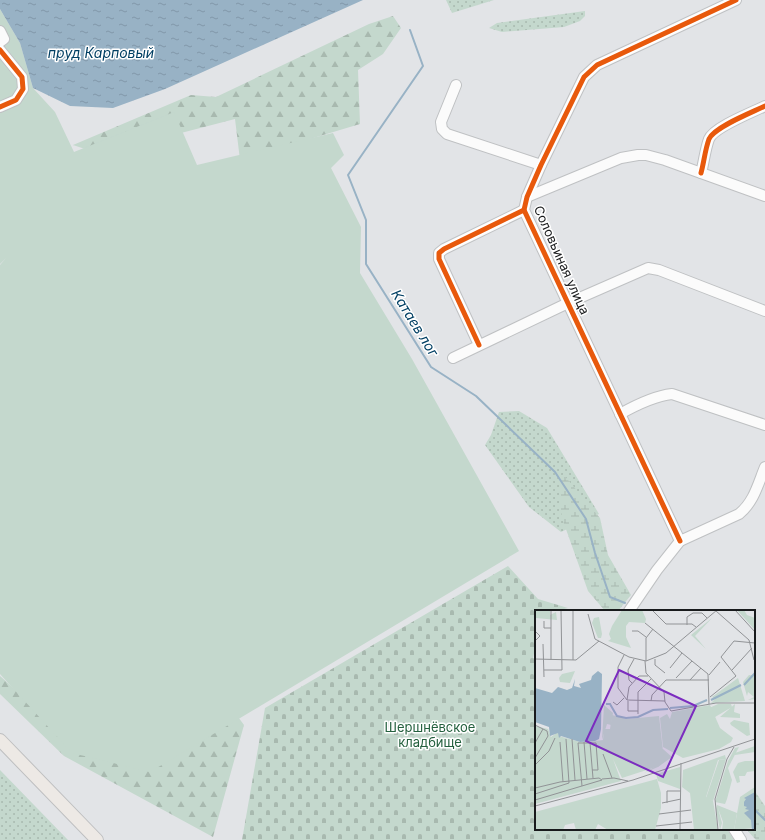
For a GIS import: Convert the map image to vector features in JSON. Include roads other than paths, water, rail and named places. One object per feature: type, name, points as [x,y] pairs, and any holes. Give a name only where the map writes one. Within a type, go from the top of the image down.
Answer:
[{"type":"main road","points":[[0,740],[97,840]]},
{"type":"main road","points":[[0,750],[88,840]]},
{"type":"street","name":"Соловьиная улица","points":[[680,541],[524,210],[527,197],[541,165],[584,77],[590,70],[597,65],[736,0]]},
{"type":"street","points":[[0,31],[4,39],[0,42]]},
{"type":"street","points":[[0,50],[22,77],[23,89],[16,100],[0,107]]},
{"type":"street","points":[[456,85],[441,122],[444,131],[452,137],[541,165]]},
{"type":"street","points":[[701,173],[710,138],[714,133],[765,106]]},
{"type":"street","points":[[527,197],[622,158],[638,155],[655,157],[765,196]]},
{"type":"street","points":[[479,345],[439,259],[438,253],[524,210]]},
{"type":"street","points":[[452,358],[568,303],[648,268],[659,270],[765,311]]},
{"type":"street","points":[[620,414],[641,403],[672,394],[765,425]]},
{"type":"street","points":[[630,610],[656,570],[680,541],[739,514],[746,507],[752,499],[765,467]]},
{"type":"street","points":[[735,830],[742,840]]},
{"type":"water","name":"пруд Карповый","points":[[0,0],[363,0],[165,89],[113,108],[70,106],[33,88],[20,43],[0,9]]},
{"type":"waterway","name":"Катаев лог","points":[[410,30],[423,66],[348,175],[366,220],[366,264],[431,367],[476,396],[555,472],[586,519],[595,553],[610,597],[625,603]]},
{"type":"waterway","name":"Катаев лог","points":[[755,810],[765,820]]},
{"type":"park label","name":"Шершнёвское кладбище","points":[[430,734]]}]
